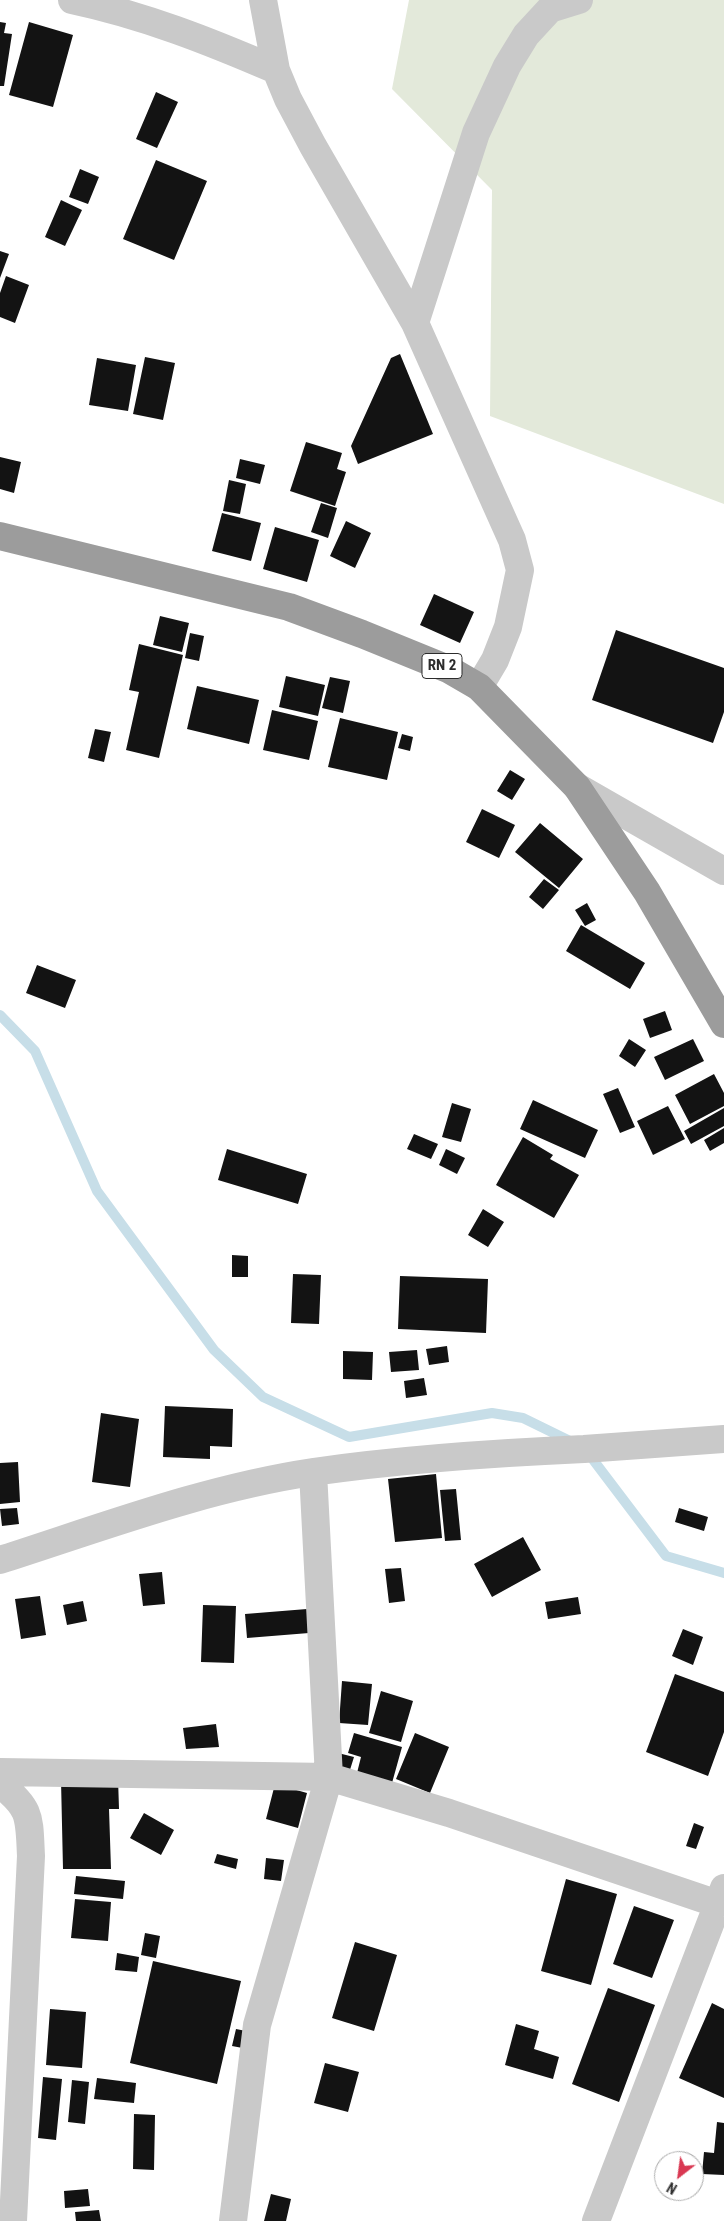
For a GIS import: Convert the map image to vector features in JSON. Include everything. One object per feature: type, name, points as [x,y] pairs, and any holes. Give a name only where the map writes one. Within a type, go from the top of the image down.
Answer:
[{"type":"highway","name":"RN 2","points":[[0,536],[289,607],[448,669],[479,687],[578,787],[647,892],[724,1024]]},
{"type":"street","points":[[72,0],[118,10],[218,45],[276,70]]},
{"type":"street","points":[[263,0],[276,70],[313,146],[415,324],[512,540],[520,570],[508,627],[495,660],[479,687]]},
{"type":"street","points":[[415,324],[476,133],[507,66],[526,35],[550,9],[579,0]]},
{"type":"street","points":[[578,787],[724,871]]},
{"type":"street","points":[[0,1560],[143,1514],[224,1491],[313,1472],[502,1452],[585,1449],[724,1439]]},
{"type":"street","points":[[233,2221],[257,2025],[329,1777],[313,1472]]},
{"type":"street","points":[[0,1772],[329,1777],[721,1896],[596,2221]]},
{"type":"street","points":[[0,1784],[24,1807],[29,1819],[31,1856],[13,2221]]},
{"type":"green space","points":[[409,0],[724,0],[724,504],[490,416],[492,190],[392,89]]},
{"type":"building","points":[[0,22],[6,23],[4,33],[12,34],[4,86],[0,86]]},
{"type":"building","points":[[29,22],[73,35],[53,107],[9,95]]},
{"type":"building","points":[[156,92],[178,102],[157,148],[136,139]]},
{"type":"building","points":[[156,160],[207,181],[174,260],[123,239]]},
{"type":"building","points":[[80,169],[99,177],[88,204],[69,197]]},
{"type":"building","points":[[61,200],[82,210],[65,246],[45,237]]},
{"type":"building","points":[[0,251],[9,254],[0,278]]},
{"type":"building","points":[[6,276],[29,285],[15,323],[0,317],[0,293]]},
{"type":"building","points":[[400,354],[433,434],[358,464],[351,446],[391,358]]},
{"type":"building","points":[[145,357],[175,363],[163,420],[133,414]]},
{"type":"building","points":[[97,358],[136,365],[128,411],[89,405]]},
{"type":"building","points":[[306,442],[342,453],[337,469],[346,472],[335,506],[290,491]]},
{"type":"building","points":[[0,457],[21,462],[14,493],[0,489]]},
{"type":"building","points":[[240,459],[265,465],[260,484],[236,478]]},
{"type":"building","points":[[229,480],[246,484],[240,514],[223,511]]},
{"type":"building","points":[[321,503],[337,508],[328,538],[311,532]]},
{"type":"building","points":[[222,513],[261,523],[251,561],[212,551]]},
{"type":"building","points":[[346,521],[371,533],[355,568],[330,556]]},
{"type":"building","points":[[275,527],[319,540],[307,582],[263,569]]},
{"type":"building","points":[[434,594],[474,612],[460,643],[420,625]]},
{"type":"building","points":[[160,616],[189,623],[182,652],[153,645]]},
{"type":"building","points":[[616,630],[724,668],[724,712],[713,743],[592,700]]},
{"type":"building","points":[[190,633],[204,636],[199,661],[185,658]]},
{"type":"building","points":[[139,644],[183,655],[159,758],[126,750],[139,692],[129,690]]},
{"type":"building","points":[[286,676],[325,685],[318,716],[279,707]]},
{"type":"building","points":[[330,677],[350,681],[343,713],[322,708]]},
{"type":"building","points":[[197,686],[259,700],[249,744],[187,729]]},
{"type":"building","points":[[272,710],[318,721],[309,760],[263,750]]},
{"type":"building","points":[[340,718],[398,732],[387,780],[328,767]]},
{"type":"building","points":[[95,729],[111,732],[104,762],[88,758]]},
{"type":"building","points":[[402,734],[413,737],[410,751],[398,748]]},
{"type":"building","points":[[510,770],[525,779],[512,800],[497,791]]},
{"type":"building","points":[[482,809],[515,825],[499,858],[466,842]]},
{"type":"building","points":[[540,823],[583,859],[559,888],[515,852]]},
{"type":"building","points":[[544,879],[559,890],[543,909],[529,897]]},
{"type":"building","points":[[587,903],[596,920],[585,926],[575,910]]},
{"type":"building","points":[[581,925],[645,963],[630,989],[566,951]]},
{"type":"building","points":[[37,965],[76,980],[65,1008],[26,993]]},
{"type":"building","points":[[665,1011],[672,1030],[650,1038],[643,1019]]},
{"type":"building","points":[[629,1039],[646,1050],[635,1067],[619,1056]]},
{"type":"building","points":[[693,1039],[704,1061],[665,1080],[654,1057]]},
{"type":"building","points":[[714,1074],[724,1093],[724,1106],[690,1124],[675,1095]]},
{"type":"building","points":[[618,1088],[635,1127],[620,1133],[603,1094]]},
{"type":"building","points":[[533,1100],[598,1130],[585,1158],[520,1129]]},
{"type":"building","points":[[452,1103],[471,1109],[461,1142],[442,1137]]},
{"type":"building","points":[[668,1106],[685,1139],[653,1155],[637,1121]]},
{"type":"building","points":[[724,1108],[724,1126],[691,1144],[684,1131]]},
{"type":"building","points":[[724,1128],[724,1143],[710,1151],[704,1140]]},
{"type":"building","points":[[414,1134],[438,1144],[431,1159],[407,1149]]},
{"type":"building","points":[[523,1137],[553,1155],[550,1159],[579,1175],[554,1218],[496,1185]]},
{"type":"building","points":[[227,1149],[307,1174],[298,1204],[218,1180]]},
{"type":"building","points":[[446,1149],[465,1158],[457,1174],[439,1165]]},
{"type":"building","points":[[483,1209],[504,1222],[488,1247],[468,1235]]},
{"type":"building","points":[[232,1255],[248,1256],[248,1277],[232,1277]]},
{"type":"building","points":[[293,1274],[321,1275],[319,1324],[291,1323]]},
{"type":"building","points":[[400,1276],[488,1279],[486,1333],[398,1329]]},
{"type":"building","points":[[447,1346],[449,1362],[429,1365],[426,1349]]},
{"type":"building","points":[[417,1350],[419,1370],[391,1372],[389,1352]]},
{"type":"building","points":[[343,1351],[373,1352],[372,1380],[343,1379]]},
{"type":"building","points":[[424,1378],[427,1395],[406,1398],[404,1381]]},
{"type":"building","points":[[165,1406],[233,1409],[232,1447],[210,1446],[210,1459],[163,1457]]},
{"type":"building","points":[[101,1413],[139,1419],[130,1487],[92,1482]]},
{"type":"building","points":[[18,1462],[20,1502],[0,1504],[0,1463]]},
{"type":"building","points":[[436,1474],[442,1538],[395,1542],[388,1479]]},
{"type":"building","points":[[456,1489],[461,1540],[445,1541],[440,1490]]},
{"type":"building","points":[[17,1508],[19,1524],[2,1526],[0,1509]]},
{"type":"building","points":[[679,1508],[708,1517],[704,1531],[675,1522]]},
{"type":"building","points":[[523,1537],[541,1570],[492,1597],[474,1564]]},
{"type":"building","points":[[401,1568],[405,1601],[389,1603],[385,1569]]},
{"type":"building","points":[[162,1572],[165,1604],[143,1606],[139,1574]]},
{"type":"building","points":[[40,1596],[46,1635],[21,1639],[15,1599]]},
{"type":"building","points":[[578,1597],[581,1614],[548,1619],[545,1602]]},
{"type":"building","points":[[83,1601],[87,1621],[67,1625],[63,1605]]},
{"type":"building","points":[[203,1605],[236,1606],[234,1663],[201,1662]]},
{"type":"building","points":[[307,1609],[309,1633],[247,1638],[245,1614]]},
{"type":"building","points":[[683,1629],[703,1637],[693,1665],[672,1656]]},
{"type":"building","points":[[675,1674],[724,1692],[724,1732],[708,1776],[646,1752]]},
{"type":"building","points":[[342,1681],[372,1684],[368,1725],[339,1723]]},
{"type":"building","points":[[381,1691],[413,1701],[401,1742],[369,1733]]},
{"type":"building","points":[[216,1724],[219,1747],[186,1749],[183,1728]]},
{"type":"building","points":[[354,1733],[402,1747],[392,1783],[357,1773],[361,1757],[348,1753]]},
{"type":"building","points":[[415,1733],[449,1747],[430,1793],[396,1779]]},
{"type":"building","points":[[338,1753],[354,1757],[349,1773],[333,1769]]},
{"type":"building","points":[[118,1778],[119,1809],[109,1809],[111,1869],[63,1869],[61,1780]]},
{"type":"building","points":[[275,1784],[307,1793],[298,1828],[266,1819]]},
{"type":"building","points":[[144,1813],[174,1830],[161,1855],[130,1838]]},
{"type":"building","points":[[694,1823],[704,1827],[696,1849],[686,1846]]},
{"type":"building","points":[[217,1854],[238,1859],[236,1869],[214,1863]]},
{"type":"building","points":[[266,1858],[284,1860],[281,1881],[264,1879]]},
{"type":"building","points":[[76,1876],[125,1881],[123,1899],[74,1894]]},
{"type":"building","points":[[566,1879],[617,1894],[591,1985],[541,1971]]},
{"type":"building","points":[[75,1899],[111,1902],[108,1941],[71,1938]]},
{"type":"building","points":[[634,1906],[674,1920],[652,1978],[613,1964]]},
{"type":"building","points":[[145,1933],[160,1936],[156,1958],[141,1955]]},
{"type":"building","points":[[355,1942],[397,1955],[374,2031],[332,2018]]},
{"type":"building","points":[[117,1953],[139,1957],[137,1972],[115,1970]]},
{"type":"building","points":[[153,1961],[241,1981],[217,2084],[130,2063]]},
{"type":"building","points":[[608,1988],[655,2005],[619,2102],[572,2084]]},
{"type":"building","points":[[712,2003],[724,2009],[724,2098],[679,2078]]},
{"type":"building","points":[[50,2009],[86,2012],[82,2068],[46,2065]]},
{"type":"building","points":[[516,2024],[539,2031],[534,2049],[559,2057],[553,2079],[505,2065]]},
{"type":"building","points":[[236,2029],[251,2032],[248,2049],[232,2046]]},
{"type":"building","points":[[325,2063],[359,2072],[348,2112],[314,2103]]},
{"type":"building","points":[[43,2077],[62,2079],[56,2140],[38,2138]]},
{"type":"building","points":[[97,2078],[136,2083],[134,2103],[94,2099]]},
{"type":"building","points":[[72,2080],[89,2082],[85,2124],[68,2122]]},
{"type":"building","points":[[134,2114],[155,2115],[154,2170],[133,2169]]},
{"type":"building","points":[[717,2122],[724,2123],[724,2175],[704,2174],[704,2152],[714,2153]]},
{"type":"building","points":[[88,2189],[90,2206],[65,2208],[64,2191]]},
{"type":"building","points":[[271,2194],[291,2199],[286,2221],[264,2221]]},
{"type":"building","points":[[99,2210],[101,2221],[76,2221],[75,2212]]},
{"type":"waterway","points":[[0,1015],[35,1051],[97,1191],[214,1350],[263,1397],[349,1437],[492,1413],[523,1418],[572,1442]]},
{"type":"waterway","points":[[588,1453],[666,1556],[724,1573]]}]
